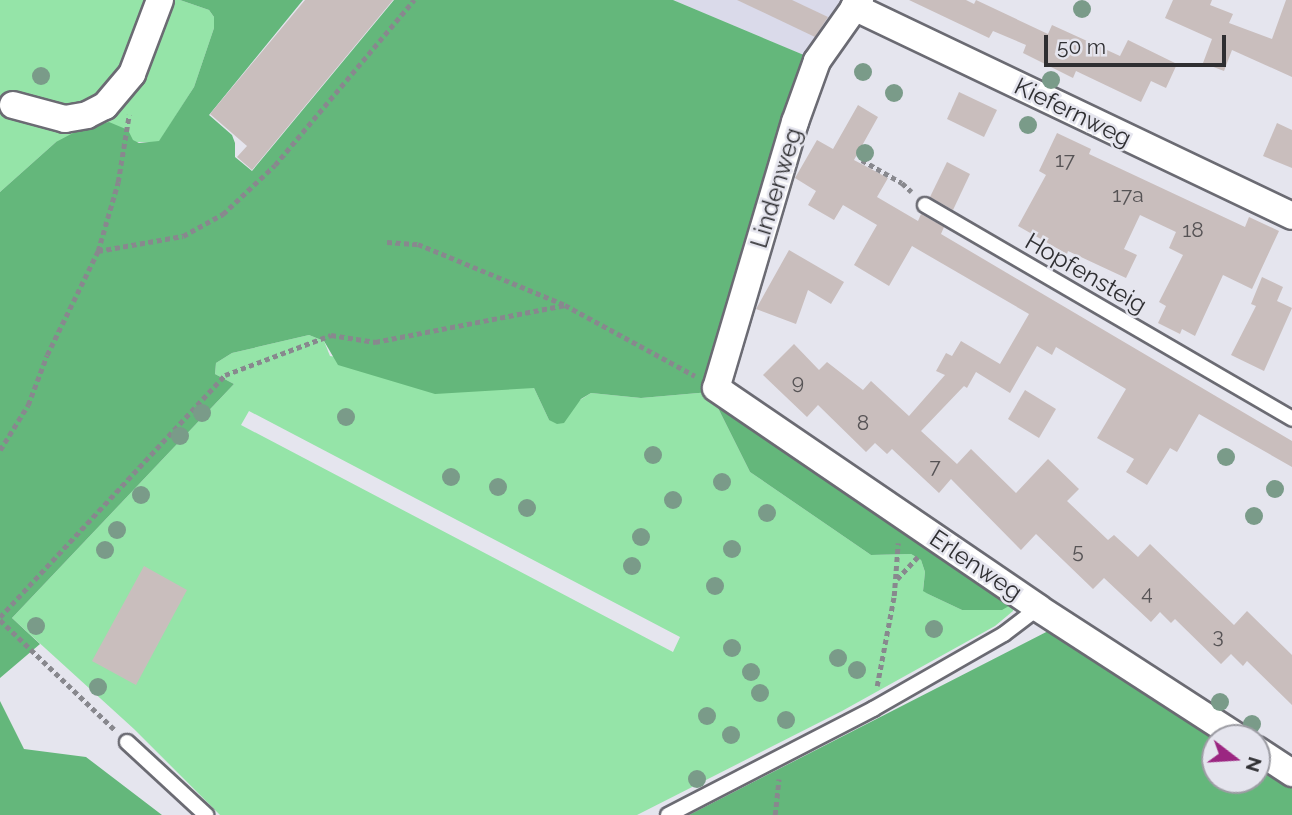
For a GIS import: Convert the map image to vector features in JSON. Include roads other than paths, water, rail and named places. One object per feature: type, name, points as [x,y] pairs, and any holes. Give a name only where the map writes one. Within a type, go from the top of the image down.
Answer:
[{"type":"street","points":[[13,105],[65,119],[96,111],[121,91],[142,52],[160,0]]},
{"type":"street","name":"Kiefernweg","points":[[857,4],[1292,216]]},
{"type":"street","name":"Lindenweg","points":[[716,388],[812,73],[838,26],[857,4]]},
{"type":"street","name":"Erlenweg","points":[[716,388],[1038,608],[1217,724]]},
{"type":"street","points":[[1271,759],[1292,773]]},
{"type":"lane","name":"Hopfensteig","points":[[925,205],[1292,419]]},
{"type":"lane","points":[[668,815],[873,709],[1004,634],[1038,608]]},
{"type":"lane","points":[[127,742],[206,815]]}]
